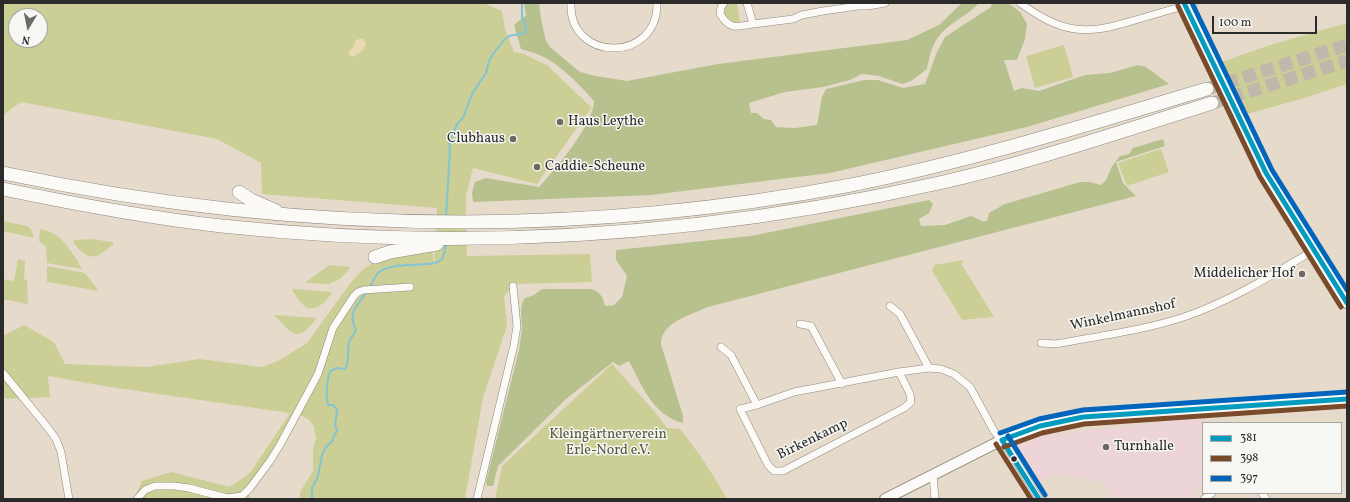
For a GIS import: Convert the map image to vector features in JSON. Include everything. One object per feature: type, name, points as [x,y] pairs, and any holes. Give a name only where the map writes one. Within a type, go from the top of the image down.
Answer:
[{"type":"highway","points":[[3,173],[54,184],[137,198],[285,215],[356,220],[436,222],[556,220],[656,213],[730,205],[853,184],[1003,150],[1207,89]]},
{"type":"highway","points":[[3,189],[134,214],[220,226],[284,232],[436,241],[474,238],[557,236],[657,229],[732,221],[855,200],[941,182],[1023,161],[1212,103]]},
{"type":"highway","points":[[239,192],[251,200],[285,215]]},
{"type":"highway","points":[[375,258],[390,252],[436,241]]},
{"type":"street","points":[[571,3],[573,21],[584,37],[592,43],[618,49],[628,47],[636,43],[645,35],[652,26],[657,12],[657,3]]},
{"type":"street","points":[[724,3],[721,7],[720,14],[727,24],[736,27],[793,19],[802,15],[823,11],[885,3]]},
{"type":"street","points":[[747,3],[753,24]]},
{"type":"street","points":[[1020,3],[1043,18],[1075,29],[1108,27],[1188,4],[1263,169],[1347,303]]},
{"type":"street","name":"Winkelmannshof","points":[[1042,343],[1056,344],[1155,325],[1184,317],[1214,306],[1239,294],[1314,250]]},
{"type":"street","points":[[477,499],[514,345],[517,326],[513,286]]},
{"type":"street","points":[[137,499],[145,490],[155,486],[189,488],[227,498],[242,496],[250,488],[270,461],[283,439],[318,374],[333,328],[354,296],[358,292],[364,290],[410,287]]},
{"type":"street","points":[[890,306],[900,314],[929,368]]},
{"type":"street","points":[[800,324],[811,326],[842,384]]},
{"type":"street","points":[[722,348],[731,355],[757,405]]},
{"type":"street","name":"Birkenkamp","points":[[899,372],[910,394],[910,402],[904,408],[782,471],[774,471],[768,465],[740,409],[757,405],[794,392],[899,372],[929,368],[942,369],[954,374],[970,386],[994,431],[1002,440],[1039,499]]},
{"type":"street","points":[[3,373],[56,439],[61,452],[69,499]]},
{"type":"street","points":[[885,499],[1002,440],[1040,426],[1082,417],[1347,399]]},
{"type":"street","points":[[933,474],[935,499]]},
{"type":"shaded area","points":[[1205,417],[1206,422],[1202,422],[1202,489],[1194,489],[1194,499],[1115,499],[1102,482],[1054,474],[1036,485],[1013,443],[1042,436]]},
{"type":"green space","points":[[3,3],[483,3],[502,11],[505,29],[514,52],[524,54],[547,65],[592,108],[537,184],[473,168],[466,196],[467,256],[590,254],[592,282],[515,284],[504,296],[507,326],[483,398],[465,499],[300,499],[300,492],[313,471],[313,448],[316,439],[314,427],[309,420],[301,415],[283,448],[250,493],[249,499],[134,499],[142,481],[171,472],[230,487],[250,473],[290,413],[110,387],[48,376],[50,397],[6,399],[3,395],[3,336],[24,325],[54,342],[65,364],[147,367],[199,359],[262,367],[278,361],[307,343],[352,281],[362,270],[376,261],[415,251],[433,252],[434,268],[437,208],[262,194],[261,163],[217,139],[21,102],[3,115]]},
{"type":"green space","points":[[524,3],[539,3],[546,41],[551,48],[580,72],[627,81],[718,64],[907,40],[939,25],[962,3],[979,3],[972,10],[945,29],[934,45],[927,69],[911,81],[902,84],[879,76],[862,74],[850,80],[823,87],[785,92],[749,103],[751,113],[757,113],[764,119],[771,120],[776,127],[795,128],[817,125],[822,97],[826,89],[864,80],[878,80],[903,88],[925,84],[937,52],[945,37],[991,7],[992,3],[1008,3],[1020,12],[1027,24],[1025,39],[1017,60],[1004,60],[1014,91],[1022,88],[1039,91],[1085,75],[1110,73],[1138,65],[1146,67],[1169,84],[1027,127],[830,173],[651,195],[473,202],[472,193],[475,182],[486,178],[539,187],[581,134],[592,111],[594,101],[569,75],[546,58],[521,49],[514,25],[526,15]]},
{"type":"green space","points":[[727,3],[737,3],[740,23],[730,23],[725,13]]},
{"type":"green space","points":[[1347,23],[1347,84],[1305,98],[1247,114],[1222,62],[1270,45]]},
{"type":"green space","points":[[1064,45],[1073,77],[1035,88],[1026,56]]},
{"type":"green space","points":[[1163,139],[1165,146],[1116,162],[1123,183],[1136,196],[708,307],[678,320],[666,330],[662,336],[661,344],[683,416],[683,423],[664,414],[656,407],[638,380],[629,361],[619,366],[613,362],[566,399],[498,466],[493,486],[487,486],[486,482],[519,350],[522,329],[522,303],[525,298],[534,295],[542,289],[592,289],[598,292],[605,306],[614,305],[622,297],[627,276],[616,260],[616,250],[751,236],[929,200],[933,204],[929,213],[919,219],[921,226],[945,225],[971,216],[982,221],[987,221],[989,213],[1005,204],[1080,182],[1090,182],[1101,185],[1106,180],[1112,166],[1120,156],[1129,154],[1133,148]]},
{"type":"green space","points":[[1161,149],[1169,172],[1127,186],[1118,163]]},
{"type":"green space","points":[[3,221],[27,226],[31,229],[34,238],[3,231]]},
{"type":"green space","points":[[40,229],[58,236],[78,261],[82,269],[47,263],[46,247],[39,241]]},
{"type":"green space","points":[[91,239],[113,242],[114,244],[102,253],[88,256],[73,242],[74,240]]},
{"type":"green space","points":[[18,259],[25,261],[24,280],[27,280],[28,304],[3,299],[3,279],[14,281]]},
{"type":"green space","points":[[963,260],[962,265],[994,317],[962,320],[932,271],[934,265]]},
{"type":"green space","points":[[333,265],[351,267],[341,278],[329,284],[307,283],[307,281],[328,266]]},
{"type":"green space","points":[[47,266],[85,273],[99,291],[47,282]]},
{"type":"green space","points":[[292,290],[332,293],[321,305],[310,308],[306,307],[300,302]]},
{"type":"green space","points":[[274,315],[317,318],[305,331],[300,334],[295,334],[286,328]]},
{"type":"green space","name":"Kleingärtnerverein Erle-Nord e.V.","points":[[612,364],[655,412],[667,428],[680,429],[705,463],[727,499],[495,499],[502,466]]},
{"type":"sand","points":[[363,39],[366,43],[365,46],[361,52],[353,57],[348,53],[354,46],[355,41]]},
{"type":"waterway","points":[[446,216],[450,149],[449,142],[457,124],[463,118],[472,94],[486,73],[489,61],[493,54],[509,36],[525,33],[526,26],[522,17],[522,3]]},
{"type":"waterway","points":[[370,287],[378,273],[384,269],[436,263],[441,260],[444,254],[446,242]]},
{"type":"waterway","points":[[312,499],[312,487],[318,476],[322,455],[326,447],[332,441],[337,430],[335,425],[337,409],[333,405],[328,405],[327,401],[327,388],[330,371],[337,368],[345,369],[347,366],[349,342],[356,330],[353,324],[354,310],[367,292]]},
{"type":"tunnel","points":[[1207,89],[1347,45]]},
{"type":"tunnel","points":[[1212,103],[1347,61]]},
{"type":"transit line","name":"381","points":[[1184,3],[1266,173],[1347,303]]},
{"type":"transit line","name":"397","points":[[1192,3],[1272,170],[1347,290]]},
{"type":"transit line","name":"398","points":[[1178,6],[1260,177],[1341,307]]},
{"type":"transit line","name":"397","points":[[1000,433],[1039,419],[1083,410],[1347,392]]},
{"type":"transit line","name":"381","points":[[1002,440],[1040,426],[1083,417],[1347,399]]},
{"type":"transit line","name":"398","points":[[1004,447],[1042,433],[1084,424],[1347,406]]},
{"type":"transit line","name":"397","points":[[1008,436],[1045,495]]},
{"type":"transit line","name":"381","points":[[1002,440],[1039,499]]},
{"type":"transit line","name":"398","points":[[996,444],[1031,499]]},
{"type":"place","name":"Haus Leythe","points":[[560,122]]},
{"type":"place","name":"Clubhaus","points":[[513,139]]},
{"type":"place","name":"Caddie-Scheune","points":[[537,167]]},
{"type":"place","name":"Middelicher Hof","points":[[1302,274]]},
{"type":"place","name":"Turnhalle","points":[[1106,447]]}]
